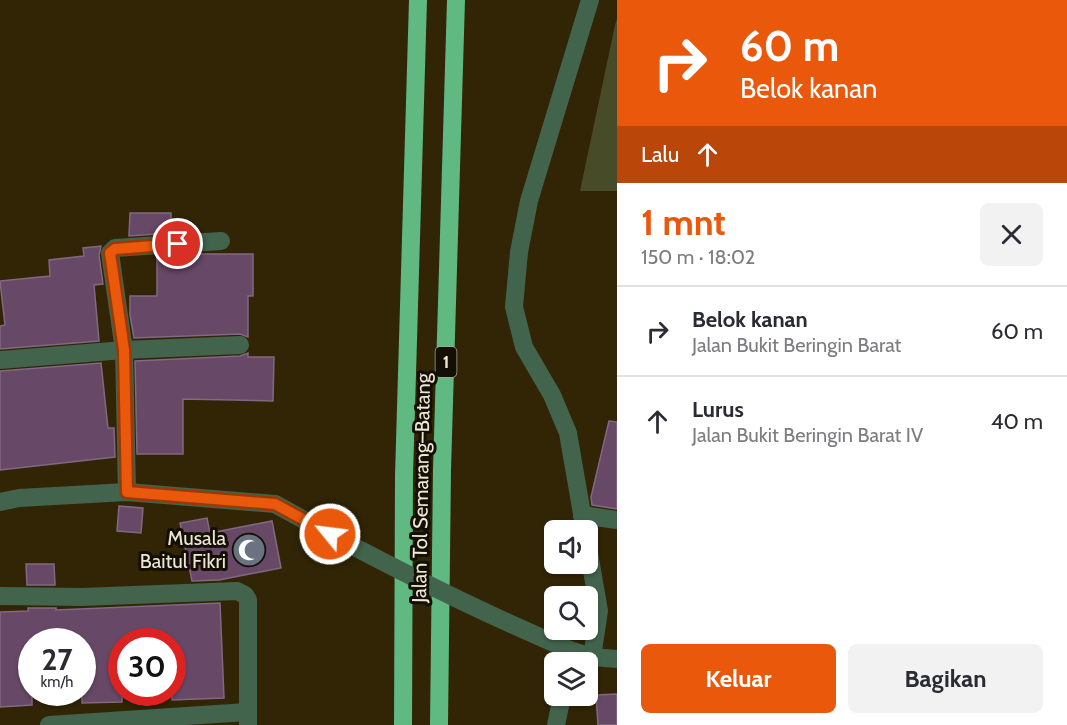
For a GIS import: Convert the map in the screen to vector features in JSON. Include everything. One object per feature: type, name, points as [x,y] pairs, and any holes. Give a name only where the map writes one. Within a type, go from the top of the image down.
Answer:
[{"type":"highway","name":"Jalan Tol Semarang–Batang","points":[[404,725],[404,476],[418,0]]},
{"type":"highway","name":"Jalan Tol Semarang–Batang","points":[[440,725],[442,470],[456,0]]},
{"type":"street","points":[[582,520],[568,433],[552,395],[524,347],[514,307],[519,252],[530,201],[590,0]]},
{"type":"street","points":[[127,492],[124,350],[110,253],[112,250],[221,241]]},
{"type":"street","points":[[0,360],[124,350],[240,345]]},
{"type":"street","points":[[0,502],[19,498],[127,492],[275,504],[363,552],[504,622],[574,652]]},
{"type":"street","points":[[598,522],[617,520]]},
{"type":"street","points":[[591,652],[599,611],[593,574]]},
{"type":"street","points":[[0,596],[82,597],[237,591],[245,595],[248,600],[248,719],[49,725]]},
{"type":"street","points":[[598,660],[617,659]]},
{"type":"street","points":[[556,725],[560,706]]},
{"type":"green space","points":[[617,19],[617,191],[580,191],[615,25]]},
{"type":"building","points":[[130,213],[171,213],[171,233],[129,236]]},
{"type":"building","points":[[101,246],[99,255],[103,284],[94,285],[99,341],[0,349],[0,326],[5,325],[0,281],[50,276],[49,260],[84,256],[83,248]]},
{"type":"building","points":[[253,254],[253,296],[248,296],[248,337],[240,334],[134,338],[130,315],[130,296],[157,296],[157,257]]},
{"type":"building","points":[[248,353],[248,357],[274,357],[273,401],[183,399],[183,454],[137,454],[135,361],[240,356]]},
{"type":"building","points":[[101,363],[108,428],[114,428],[115,457],[0,470],[0,371]]},
{"type":"building","points":[[609,421],[617,422],[617,509],[592,505],[591,497]]},
{"type":"building","points":[[119,506],[143,508],[141,533],[117,531]]},
{"type":"building","points":[[207,518],[210,533],[272,521],[281,568],[219,580],[192,581],[180,523]]},
{"type":"building","points":[[26,564],[54,564],[55,585],[27,585]]},
{"type":"building","points":[[220,603],[224,698],[186,699],[186,628],[108,628],[108,702],[96,703],[96,628],[18,628],[18,706],[0,707],[0,612],[28,611],[28,608],[56,608],[56,610]]},
{"type":"building","points":[[617,694],[617,725],[598,725],[598,695]]},
{"type":"place","name":"Musala Baitul Fikri","points":[[249,550]]},
{"type":"route","points":[[178,244],[115,249],[110,253],[124,350],[127,492],[275,504],[330,534]]}]
